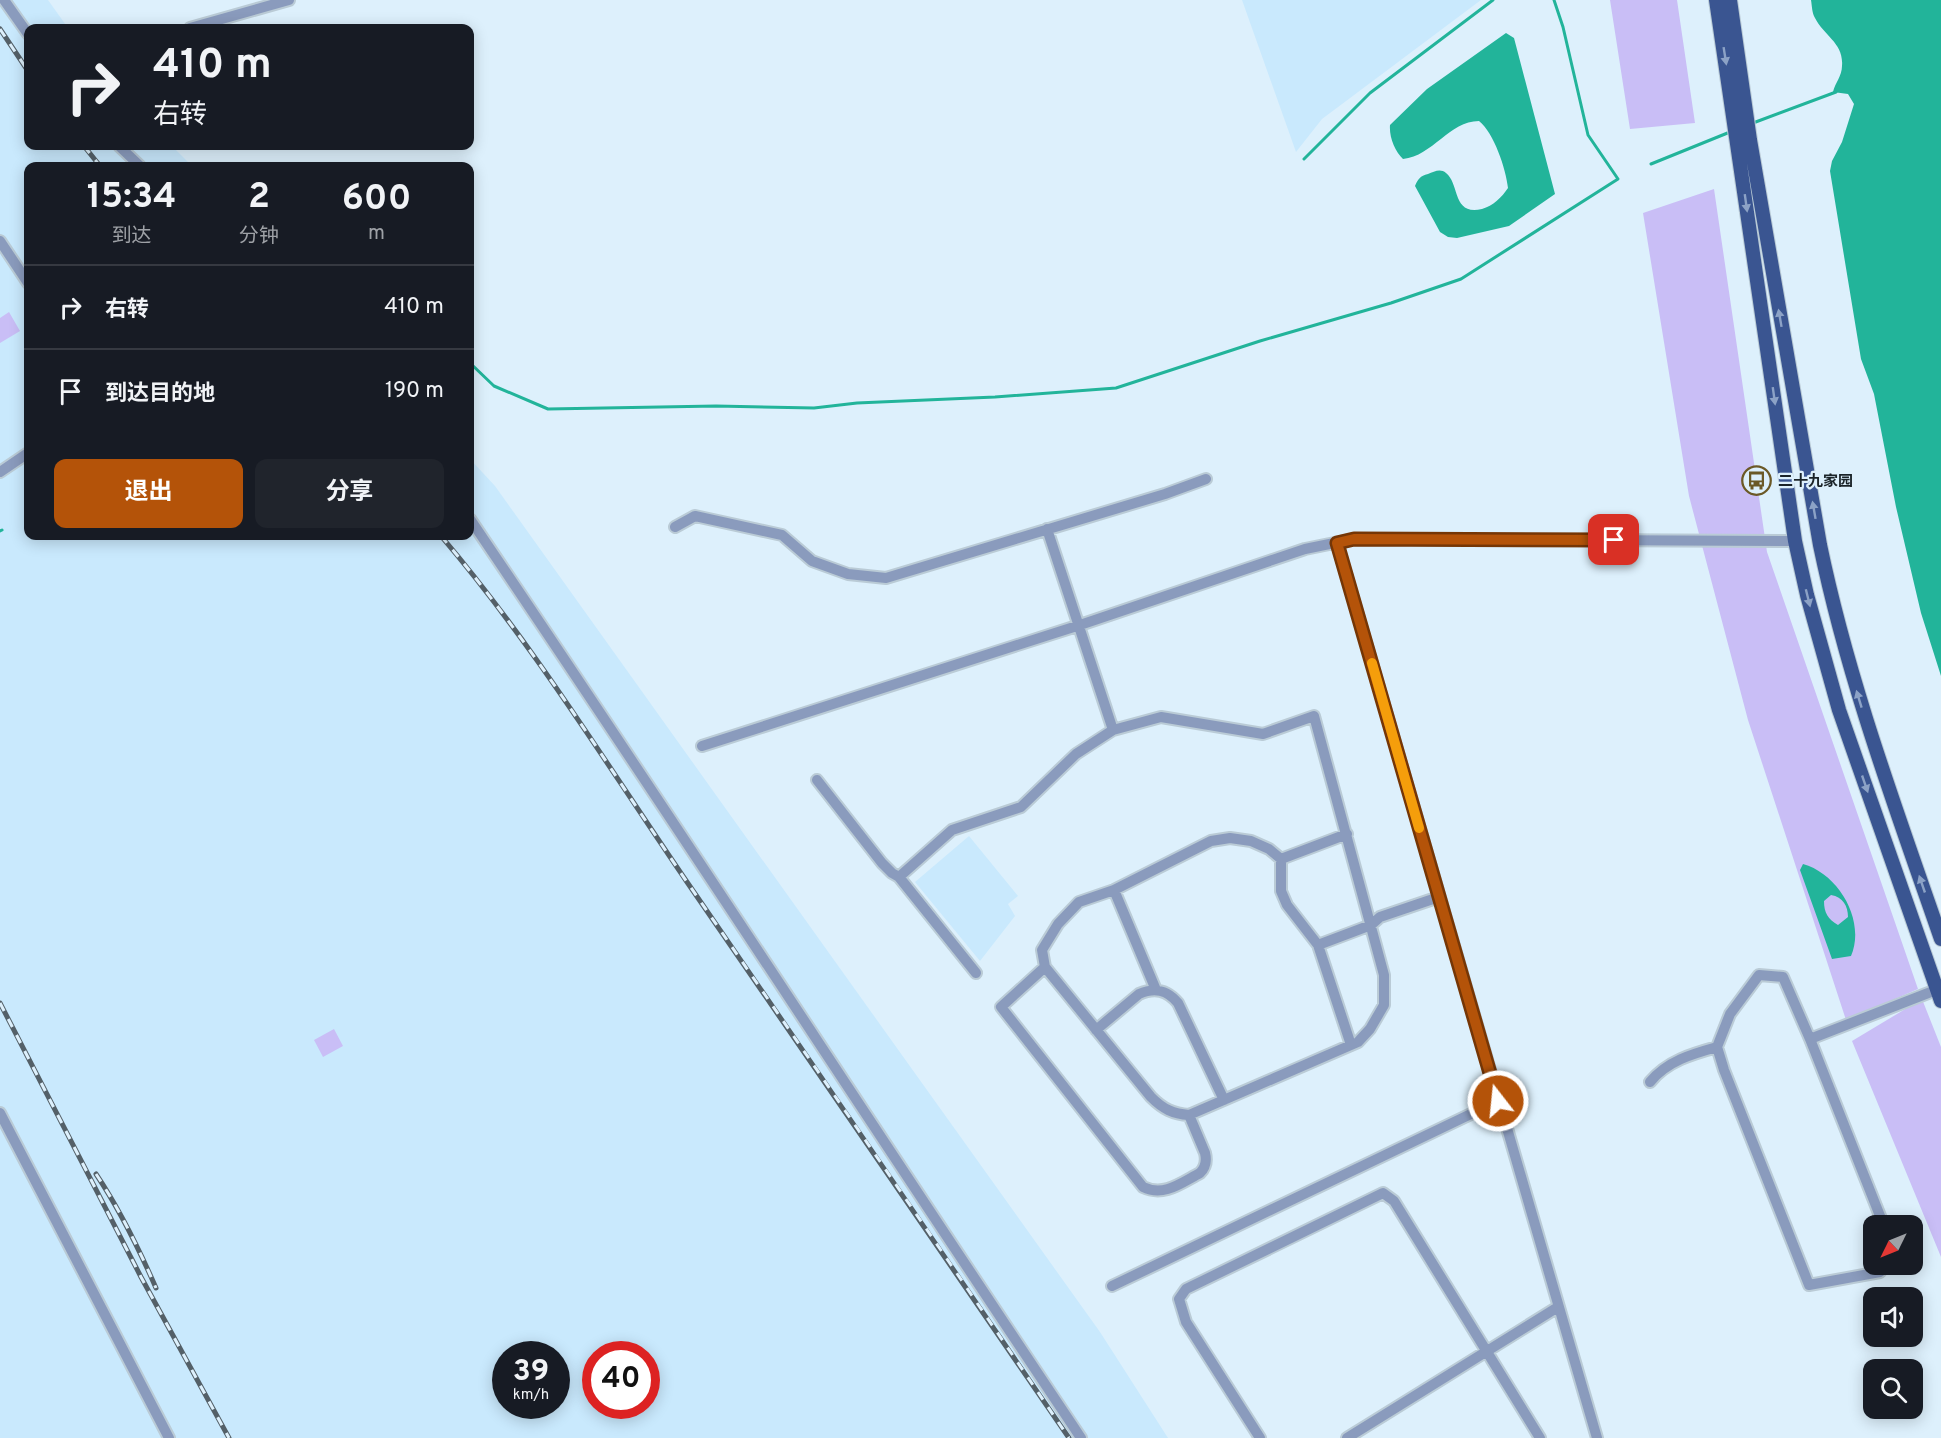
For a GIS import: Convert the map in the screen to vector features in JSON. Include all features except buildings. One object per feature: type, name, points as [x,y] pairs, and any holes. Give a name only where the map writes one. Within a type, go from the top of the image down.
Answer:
[{"type":"main road","points":[[1716,0],[1739,108],[1749,135],[1832,606],[1858,698],[1941,939]]},
{"type":"main road","points":[[1730,0],[1739,108],[1738,145],[1795,541],[1807,595],[1839,710],[1939,995]]},
{"type":"street","points":[[4,0],[24,28]]},
{"type":"street","points":[[204,24],[289,0]]},
{"type":"street","points":[[19,20],[25,24]]},
{"type":"street","points":[[123,150],[136,162]]},
{"type":"street","points":[[0,241],[24,277]]},
{"type":"street","points":[[0,472],[24,456]]},
{"type":"street","points":[[675,527],[695,516],[782,536],[812,561],[848,574],[886,578],[1165,494],[1206,478]]},
{"type":"street","points":[[474,525],[615,733],[920,1198],[1081,1438]]},
{"type":"street","points":[[1047,529],[1113,730]]},
{"type":"street","points":[[702,746],[1080,625],[1305,549],[1354,539],[1795,541]]},
{"type":"street","points":[[1337,543],[1597,1438]]},
{"type":"street","points":[[899,877],[952,830],[1021,807],[1076,754],[1113,730],[1161,717],[1263,734],[1314,716],[1384,975],[1384,1005],[1370,1029],[1358,1042],[1190,1115],[1175,1114],[1161,1108],[1045,967],[1042,950],[1058,924],[1079,902],[1114,890],[1211,841],[1230,838],[1251,841],[1269,849],[1281,859]]},
{"type":"street","points":[[817,780],[882,863],[899,877],[976,973]]},
{"type":"street","points":[[1281,859],[1347,834]]},
{"type":"street","points":[[1281,859],[1281,891],[1287,905],[1318,945],[1351,1045]]},
{"type":"street","points":[[1114,890],[1156,990]]},
{"type":"street","points":[[1318,945],[1371,925],[1380,917],[1439,897]]},
{"type":"street","points":[[1045,967],[1001,1007],[1143,1187],[1166,1191],[1204,1169],[1205,1153],[1190,1115]]},
{"type":"street","points":[[1864,1275],[1809,1285],[1724,1070],[1717,1047],[1730,1014],[1759,975],[1783,976],[1880,1215]]},
{"type":"street","points":[[1096,1030],[1139,994],[1156,990],[1165,991],[1178,1003],[1224,1100]]},
{"type":"street","points":[[1810,1039],[1939,995]]},
{"type":"street","points":[[1650,1082],[1659,1070],[1690,1055],[1717,1047]]},
{"type":"street","points":[[1112,1286],[1498,1101]]},
{"type":"street","points":[[0,1113],[169,1438]]},
{"type":"street","points":[[1260,1438],[1186,1322],[1179,1299],[1186,1289],[1383,1193],[1394,1201],[1540,1438]]},
{"type":"street","points":[[1347,1438],[1558,1307]]},
{"type":"shaded area","points":[[0,0],[48,0],[65,24],[24,24],[24,150],[176,150],[188,162],[24,162],[24,540],[474,540],[474,463],[495,486],[1100,1332],[1168,1438],[0,1438]]},
{"type":"shaded area","points":[[1242,0],[1481,0],[1322,119],[1296,152]]},
{"type":"shaded area","points":[[1610,0],[1677,0],[1695,123],[1630,129]]},
{"type":"shaded area","points":[[1811,0],[1941,0],[1941,676],[1921,613],[1896,507],[1874,394],[1861,359],[1830,171],[1854,104],[1848,94],[1833,92],[1841,73],[1842,58],[1837,45],[1815,18]]},
{"type":"shaded area","points":[[1506,33],[1514,38],[1555,194],[1509,226],[1457,238],[1448,237],[1440,232],[1415,186],[1423,176],[1442,171],[1450,178],[1461,204],[1466,208],[1472,210],[1490,206],[1508,188],[1502,162],[1490,134],[1479,121],[1468,123],[1450,132],[1414,157],[1403,159],[1393,144],[1390,125],[1427,89]]},
{"type":"shaded area","points":[[1714,189],[1767,552],[1918,989],[1846,1020],[1748,720],[1689,496],[1643,213]]},
{"type":"shaded area","points":[[9,312],[20,331],[0,343],[0,318]]},
{"type":"shaded area","points":[[969,836],[1018,896],[1008,904],[1015,916],[980,961],[915,882]]},
{"type":"shaded area","points":[[1803,864],[1816,869],[1838,888],[1846,901],[1855,928],[1855,942],[1851,956],[1832,959],[1800,870]],"holes":[[[1831,895],[1844,903],[1848,913],[1848,917],[1838,925],[1827,915],[1824,905],[1824,901]]]},
{"type":"shaded area","points":[[1922,999],[1941,1047],[1941,1257],[1852,1041]]},
{"type":"shaded area","points":[[334,1029],[343,1046],[323,1057],[314,1040]]},
{"type":"waterway","points":[[1304,159],[1370,93],[1493,0]]},
{"type":"waterway","points":[[474,367],[494,386],[548,409],[716,406],[814,408],[857,403],[995,397],[1116,388],[1260,341],[1391,303],[1461,279],[1618,179],[1588,135],[1563,27],[1554,0]]},
{"type":"waterway","points":[[1753,123],[1836,92]]},
{"type":"waterway","points":[[1651,164],[1730,132]]},
{"type":"railway","points":[[0,29],[24,65]]},
{"type":"railway","points":[[87,150],[97,162]]},
{"type":"railway","points":[[444,540],[475,577],[538,662],[1069,1438]]},
{"type":"railway","points":[[0,1003],[141,1277],[229,1438]]},
{"type":"railway","points":[[96,1174],[129,1230],[156,1288]]},
{"type":"slow traffic","points":[[1372,663],[1419,828]]},
{"type":"place","name":"二十九家园","points":[[1757,481]]},
{"type":"route","points":[[1498,1101],[1337,543],[1354,539],[1614,540]]}]
